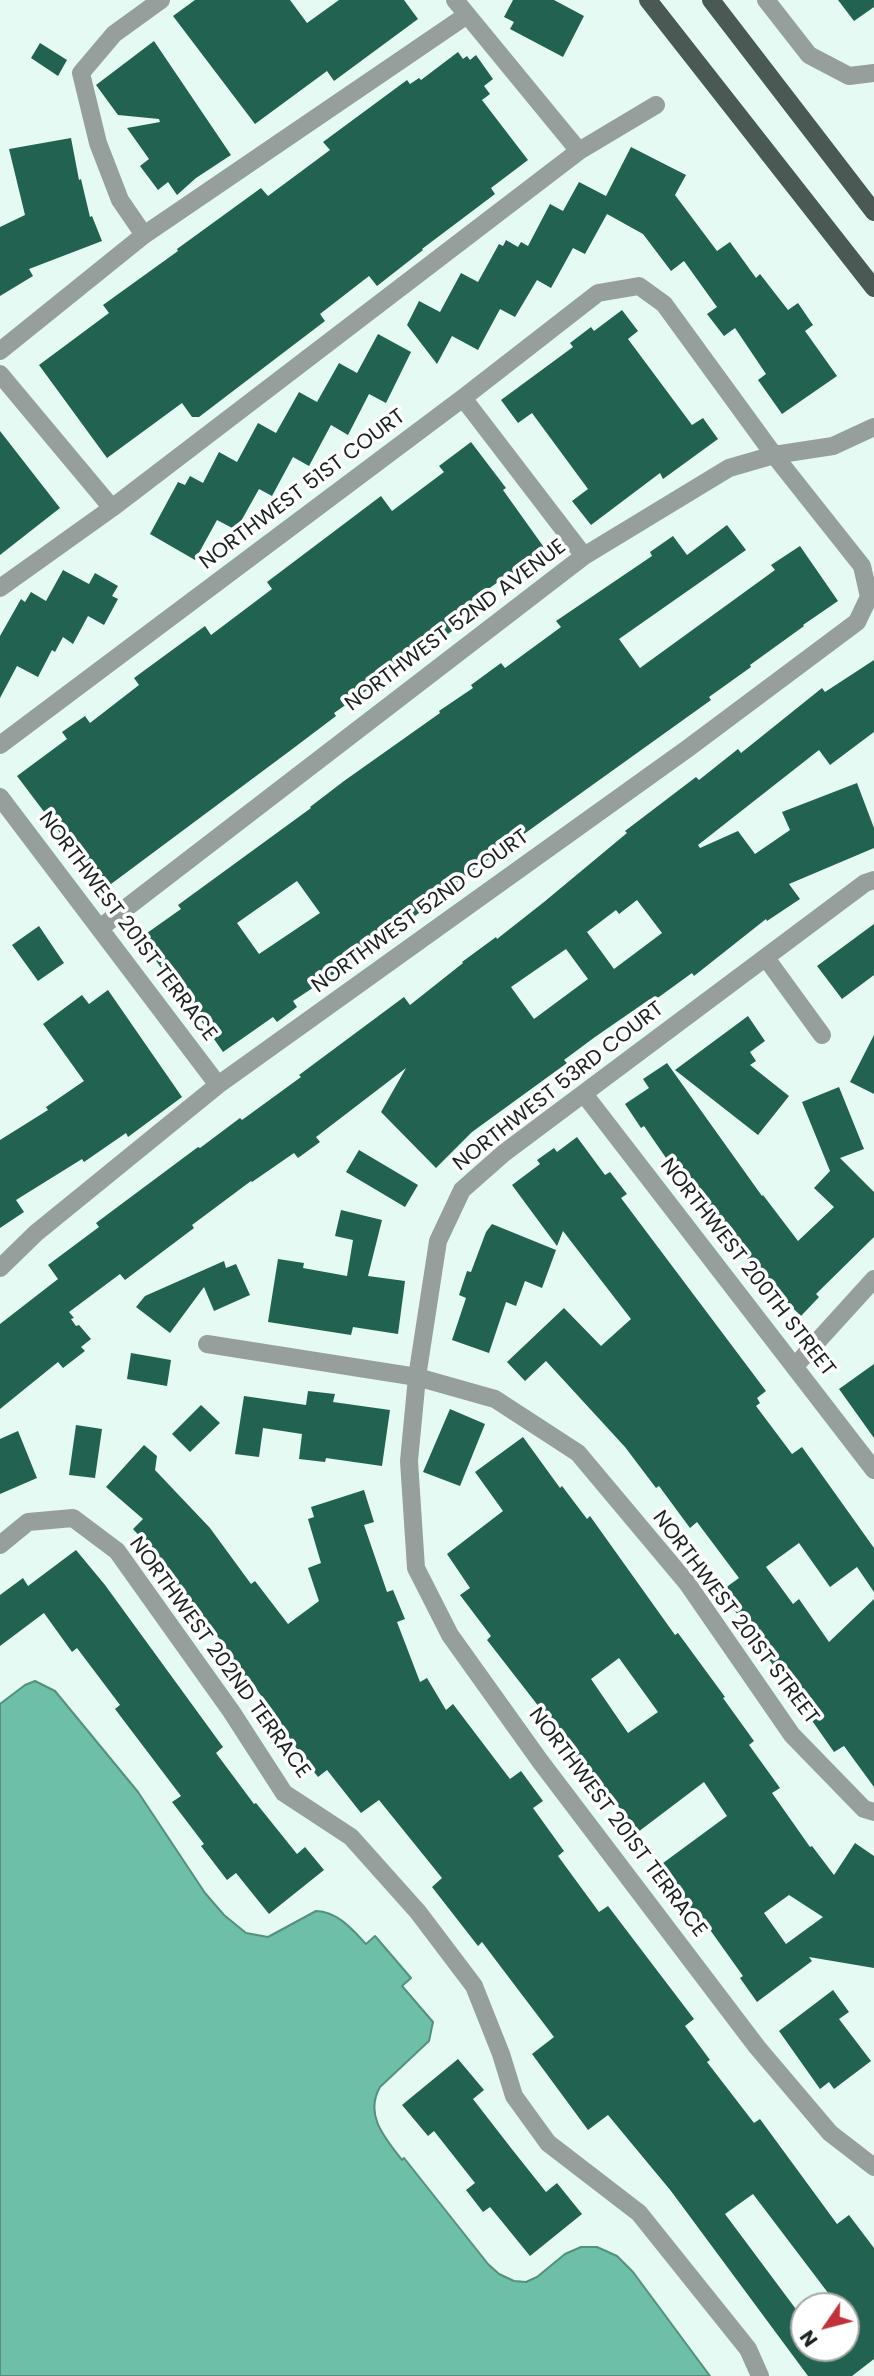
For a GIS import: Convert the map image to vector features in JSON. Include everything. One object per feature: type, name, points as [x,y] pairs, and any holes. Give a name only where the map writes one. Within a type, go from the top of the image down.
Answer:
[{"type":"main road","points":[[648,0],[874,288]]},
{"type":"main road","points":[[711,0],[874,212]]},
{"type":"street","points":[[144,235],[120,200],[98,143],[80,73],[114,34],[160,0]]},
{"type":"street","points":[[456,0],[579,151]]},
{"type":"street","points":[[766,0],[809,55],[849,76],[874,73]]},
{"type":"street","points":[[0,351],[144,235],[467,15]]},
{"type":"street","points":[[0,588],[112,508],[579,151],[656,105]]},
{"type":"street","name":"NORTHWEST 51ST COURT","points":[[0,745],[463,398],[598,293],[639,286],[664,304],[774,455]]},
{"type":"street","points":[[0,374],[112,508]]},
{"type":"street","points":[[463,398],[584,556]]},
{"type":"street","name":"NORTHWEST 52ND AVENUE","points":[[100,928],[584,556],[729,468],[774,455],[833,446],[874,427]]},
{"type":"street","name":"NORTHWEST 52ND COURT","points":[[0,1268],[36,1233],[218,1085],[687,749],[857,622],[869,597],[862,566],[774,455]]},
{"type":"street","name":"NORTHWEST 201ST TERRACE","points":[[0,797],[218,1085]]},
{"type":"street","name":"NORTHWEST 53RD COURT","points":[[409,1461],[417,1377],[438,1241],[462,1189],[504,1153],[865,883],[874,880]]},
{"type":"street","points":[[766,958],[822,1035]]},
{"type":"street","name":"NORTHWEST 200TH STREET","points":[[584,1094],[874,1470]]},
{"type":"street","points":[[795,1366],[874,1279]]},
{"type":"street","name":"NORTHWEST 201ST STREET","points":[[207,1344],[417,1377],[495,1399],[578,1453],[687,1583],[792,1735],[864,1809],[874,1812]]},
{"type":"street","name":"NORTHWEST 201ST TERRACE","points":[[409,1461],[416,1568],[450,1635],[540,1761],[757,2047],[830,2133],[874,2167]]},
{"type":"street","name":"NORTHWEST 202ND TERRACE","points":[[0,1545],[27,1522],[73,1518],[117,1551],[231,1711],[284,1793],[351,1837],[418,1912],[474,1986],[501,2054],[514,2096],[548,2143],[639,2213],[748,2349],[760,2376]]},
{"type":"shaded area","points":[[35,1681],[55,1691],[138,1792],[205,1893],[224,1915],[246,1933],[268,1937],[316,1911],[324,1912],[344,1922],[366,1944],[375,1936],[411,1978],[402,1986],[433,2022],[429,2041],[380,2087],[374,2107],[375,2117],[383,2135],[402,2160],[404,2158],[488,2264],[499,2274],[514,2281],[526,2282],[537,2277],[565,2254],[581,2247],[597,2247],[617,2256],[633,2272],[710,2376],[0,2376],[0,1704],[25,1685]]},
{"type":"building","points":[[195,0],[290,0],[307,23],[339,0],[404,0],[418,19],[334,81],[327,71],[255,124],[173,16]]},
{"type":"building","points":[[513,0],[554,0],[584,16],[563,57],[510,29],[514,22],[504,17]]},
{"type":"building","points":[[838,0],[874,0],[874,7],[854,21]]},
{"type":"building","points":[[154,41],[231,155],[196,178],[177,195],[168,182],[158,190],[140,166],[149,159],[127,128],[160,122],[159,119],[118,115],[96,85]]},
{"type":"building","points":[[40,43],[67,60],[58,76],[31,58]]},
{"type":"building","points":[[458,52],[463,59],[467,56],[470,60],[476,55],[493,79],[484,86],[490,94],[482,100],[528,160],[491,188],[495,194],[377,286],[369,276],[320,314],[325,321],[199,417],[192,417],[182,403],[107,458],[39,365],[109,313],[103,305],[178,251],[177,249],[261,188],[268,196],[330,150],[323,142],[407,80],[410,84],[419,78],[421,80]]},
{"type":"building","points":[[71,138],[90,217],[92,216],[102,241],[29,269],[33,276],[0,296],[0,227],[25,215],[9,149]]},
{"type":"building","points":[[631,147],[686,175],[675,195],[717,251],[730,242],[756,278],[760,274],[788,310],[798,303],[813,325],[805,331],[837,376],[782,414],[758,380],[766,374],[735,328],[724,336],[707,314],[717,307],[684,261],[671,271],[643,234],[607,214],[585,254],[573,248],[551,288],[537,280],[515,317],[500,309],[478,350],[452,336],[437,364],[407,325],[419,301],[440,312],[461,273],[478,282],[499,244],[503,246],[506,240],[518,247],[521,242],[528,246],[550,204],[563,211],[579,182],[606,196]]},
{"type":"building","points":[[622,310],[638,331],[628,339],[692,425],[703,418],[718,439],[663,479],[660,473],[591,525],[572,501],[588,489],[532,413],[518,423],[501,400],[573,347],[570,343],[591,327],[594,331]]},
{"type":"building","points":[[378,334],[411,352],[386,403],[369,394],[348,435],[331,425],[309,466],[293,457],[272,496],[259,489],[236,530],[217,520],[195,560],[150,534],[178,482],[185,485],[190,476],[203,483],[219,452],[237,462],[258,423],[276,433],[299,392],[317,402],[339,363],[357,373]]},
{"type":"building","points":[[0,431],[60,508],[0,555]]},
{"type":"building","points":[[471,442],[506,488],[503,490],[548,553],[515,576],[512,572],[463,607],[471,618],[334,713],[336,716],[103,890],[17,776],[67,739],[62,732],[85,716],[90,723],[139,685],[134,678],[205,626],[211,635],[272,589],[267,582],[381,496],[392,511],[444,472],[439,466]]},
{"type":"building","points":[[727,525],[746,550],[619,639],[640,668],[775,570],[771,565],[800,546],[838,601],[750,665],[751,667],[709,697],[711,700],[457,882],[458,884],[361,956],[293,1001],[297,1007],[277,1022],[273,1017],[223,1052],[171,977],[169,979],[140,938],[181,909],[178,905],[473,688],[471,685],[501,663],[505,668],[561,627],[556,621],[652,556],[650,552],[673,536],[687,555]],"holes":[[[297,881],[320,913],[259,954],[237,923]]]},
{"type":"building","points":[[63,570],[89,584],[95,573],[118,586],[112,596],[118,599],[104,625],[88,616],[73,644],[63,637],[55,652],[52,650],[38,677],[17,666],[0,698],[0,636],[21,599],[25,602],[31,592],[46,601]]},
{"type":"building","points":[[874,660],[874,732],[830,765],[819,750],[698,845],[700,848],[738,831],[755,854],[790,830],[782,812],[857,783],[874,828],[874,848],[789,884],[800,899],[767,921],[766,919],[694,976],[692,973],[652,1002],[650,999],[595,1037],[564,1060],[567,1063],[472,1132],[436,1168],[381,1112],[406,1068],[316,1137],[320,1142],[298,1158],[294,1153],[251,1181],[125,1280],[120,1274],[69,1312],[76,1326],[79,1325],[91,1339],[81,1347],[85,1351],[63,1368],[58,1362],[0,1409],[0,1324],[58,1279],[48,1265],[99,1227],[96,1223],[198,1147],[240,1118],[242,1120],[301,1077],[299,1075],[404,997],[410,1005],[462,962],[496,937],[497,939],[544,902],[627,833],[625,831],[696,777],[699,780],[738,749],[741,753],[822,688],[825,692]],"holes":[[[637,900],[662,933],[614,969],[587,932],[616,910],[619,914]],[[566,949],[588,979],[534,1019],[511,987]]]},
{"type":"building","points":[[874,924],[874,975],[842,999],[817,966]]},
{"type":"building","points":[[39,926],[64,963],[38,981],[12,945]]},
{"type":"building","points":[[108,990],[182,1097],[128,1137],[126,1133],[84,1162],[82,1159],[16,1200],[24,1212],[0,1228],[0,1140],[48,1110],[46,1107],[84,1081],[43,1024],[82,995],[89,1004]]},
{"type":"building","points":[[748,1016],[765,1041],[750,1052],[756,1061],[750,1065],[789,1096],[758,1135],[675,1070]]},
{"type":"building","points":[[874,1035],[874,1094],[850,1082]]},
{"type":"building","points":[[667,1063],[762,1196],[798,1241],[834,1207],[814,1188],[830,1171],[802,1102],[839,1087],[864,1149],[840,1158],[874,1192],[874,1237],[816,1294],[819,1297],[801,1316],[760,1276],[680,1168],[675,1171],[625,1104],[649,1088],[643,1079]]},
{"type":"building","points":[[577,1137],[605,1175],[610,1172],[627,1194],[621,1198],[766,1391],[757,1398],[760,1403],[756,1406],[792,1454],[802,1447],[874,1548],[874,1592],[857,1567],[830,1587],[799,1543],[766,1567],[793,1604],[799,1599],[829,1642],[874,1599],[874,1787],[844,1746],[834,1752],[721,1591],[739,1578],[697,1522],[690,1528],[659,1486],[656,1488],[625,1447],[546,1361],[525,1381],[507,1362],[564,1308],[601,1346],[631,1319],[563,1231],[557,1246],[512,1185],[540,1164],[537,1160],[554,1148],[557,1152]]},
{"type":"building","points":[[359,1150],[418,1185],[405,1207],[346,1172]]},
{"type":"building","points":[[341,1210],[382,1220],[368,1276],[405,1281],[398,1334],[353,1327],[351,1335],[268,1322],[278,1259],[304,1263],[303,1268],[347,1276],[353,1240],[335,1236]]},
{"type":"building","points":[[492,1224],[556,1250],[542,1288],[525,1281],[516,1306],[506,1302],[489,1353],[452,1340],[466,1298],[459,1295],[467,1271],[471,1272],[486,1232]]},
{"type":"building","points":[[224,1261],[226,1268],[236,1264],[250,1295],[214,1311],[204,1287],[170,1333],[136,1307],[145,1296]]},
{"type":"building","points":[[131,1353],[171,1360],[167,1386],[127,1379]]},
{"type":"building","points":[[874,1364],[874,1438],[839,1389]]},
{"type":"building","points":[[308,1391],[335,1394],[333,1402],[390,1410],[382,1466],[326,1458],[325,1462],[299,1459],[302,1434],[263,1428],[259,1457],[235,1454],[244,1396],[306,1405]]},
{"type":"building","points":[[201,1405],[220,1423],[190,1452],[172,1434]]},
{"type":"building","points":[[450,1409],[485,1424],[460,1486],[423,1472]]},
{"type":"building","points":[[76,1425],[102,1429],[95,1478],[69,1475]]},
{"type":"building","points":[[18,1431],[37,1478],[0,1494],[0,1439]]},
{"type":"building","points":[[523,1437],[560,1488],[562,1486],[587,1519],[590,1516],[675,1635],[678,1633],[725,1697],[723,1698],[754,1741],[749,1745],[780,1788],[772,1793],[810,1847],[812,1846],[834,1875],[855,1843],[874,1856],[874,1968],[809,1957],[812,1961],[757,2002],[740,1978],[743,1976],[703,1920],[701,1922],[659,1866],[727,1816],[704,1782],[638,1832],[609,1794],[605,1797],[487,1640],[491,1636],[460,1595],[470,1588],[447,1554],[503,1511],[475,1472]],"holes":[[[619,1658],[658,1712],[628,1733],[591,1679]],[[789,1895],[823,1917],[786,1944],[764,1913]]]},
{"type":"building","points":[[144,1445],[157,1456],[155,1470],[210,1528],[251,1584],[255,1581],[288,1624],[319,1601],[308,1568],[321,1563],[308,1519],[314,1517],[311,1507],[364,1490],[374,1522],[364,1525],[387,1592],[393,1590],[405,1619],[397,1622],[420,1682],[427,1678],[446,1710],[453,1704],[510,1779],[521,1771],[543,1801],[533,1808],[564,1851],[558,1856],[599,1912],[608,1906],[694,2019],[685,2026],[710,2060],[707,2062],[754,2123],[760,2119],[837,2224],[849,2215],[874,2248],[874,2359],[852,2376],[808,2376],[798,2362],[860,2362],[860,2292],[827,2292],[753,2194],[725,2214],[790,2301],[790,2352],[671,2191],[608,2115],[588,2130],[532,2054],[554,2037],[482,1942],[478,1946],[432,1887],[442,1878],[379,1800],[361,1813],[327,1770],[318,1777],[249,1678],[246,1680],[210,1626],[164,1569],[167,1566],[133,1529],[143,1519],[106,1487]]},
{"type":"building","points":[[76,1550],[105,1585],[223,1747],[216,1753],[254,1804],[256,1803],[297,1854],[305,1847],[324,1870],[269,1914],[236,1873],[227,1880],[201,1846],[204,1844],[172,1802],[181,1796],[115,1709],[120,1705],[77,1648],[72,1652],[44,1613],[0,1646],[0,1595],[23,1578],[28,1586]]},
{"type":"building","points":[[833,1990],[849,2012],[839,2019],[871,2061],[834,2089],[829,2082],[820,2089],[779,2031]]},
{"type":"building","points":[[458,2059],[484,2090],[473,2099],[546,2192],[557,2183],[582,2214],[530,2256],[490,2207],[483,2212],[466,2190],[475,2183],[434,2131],[428,2136],[402,2105]]}]
